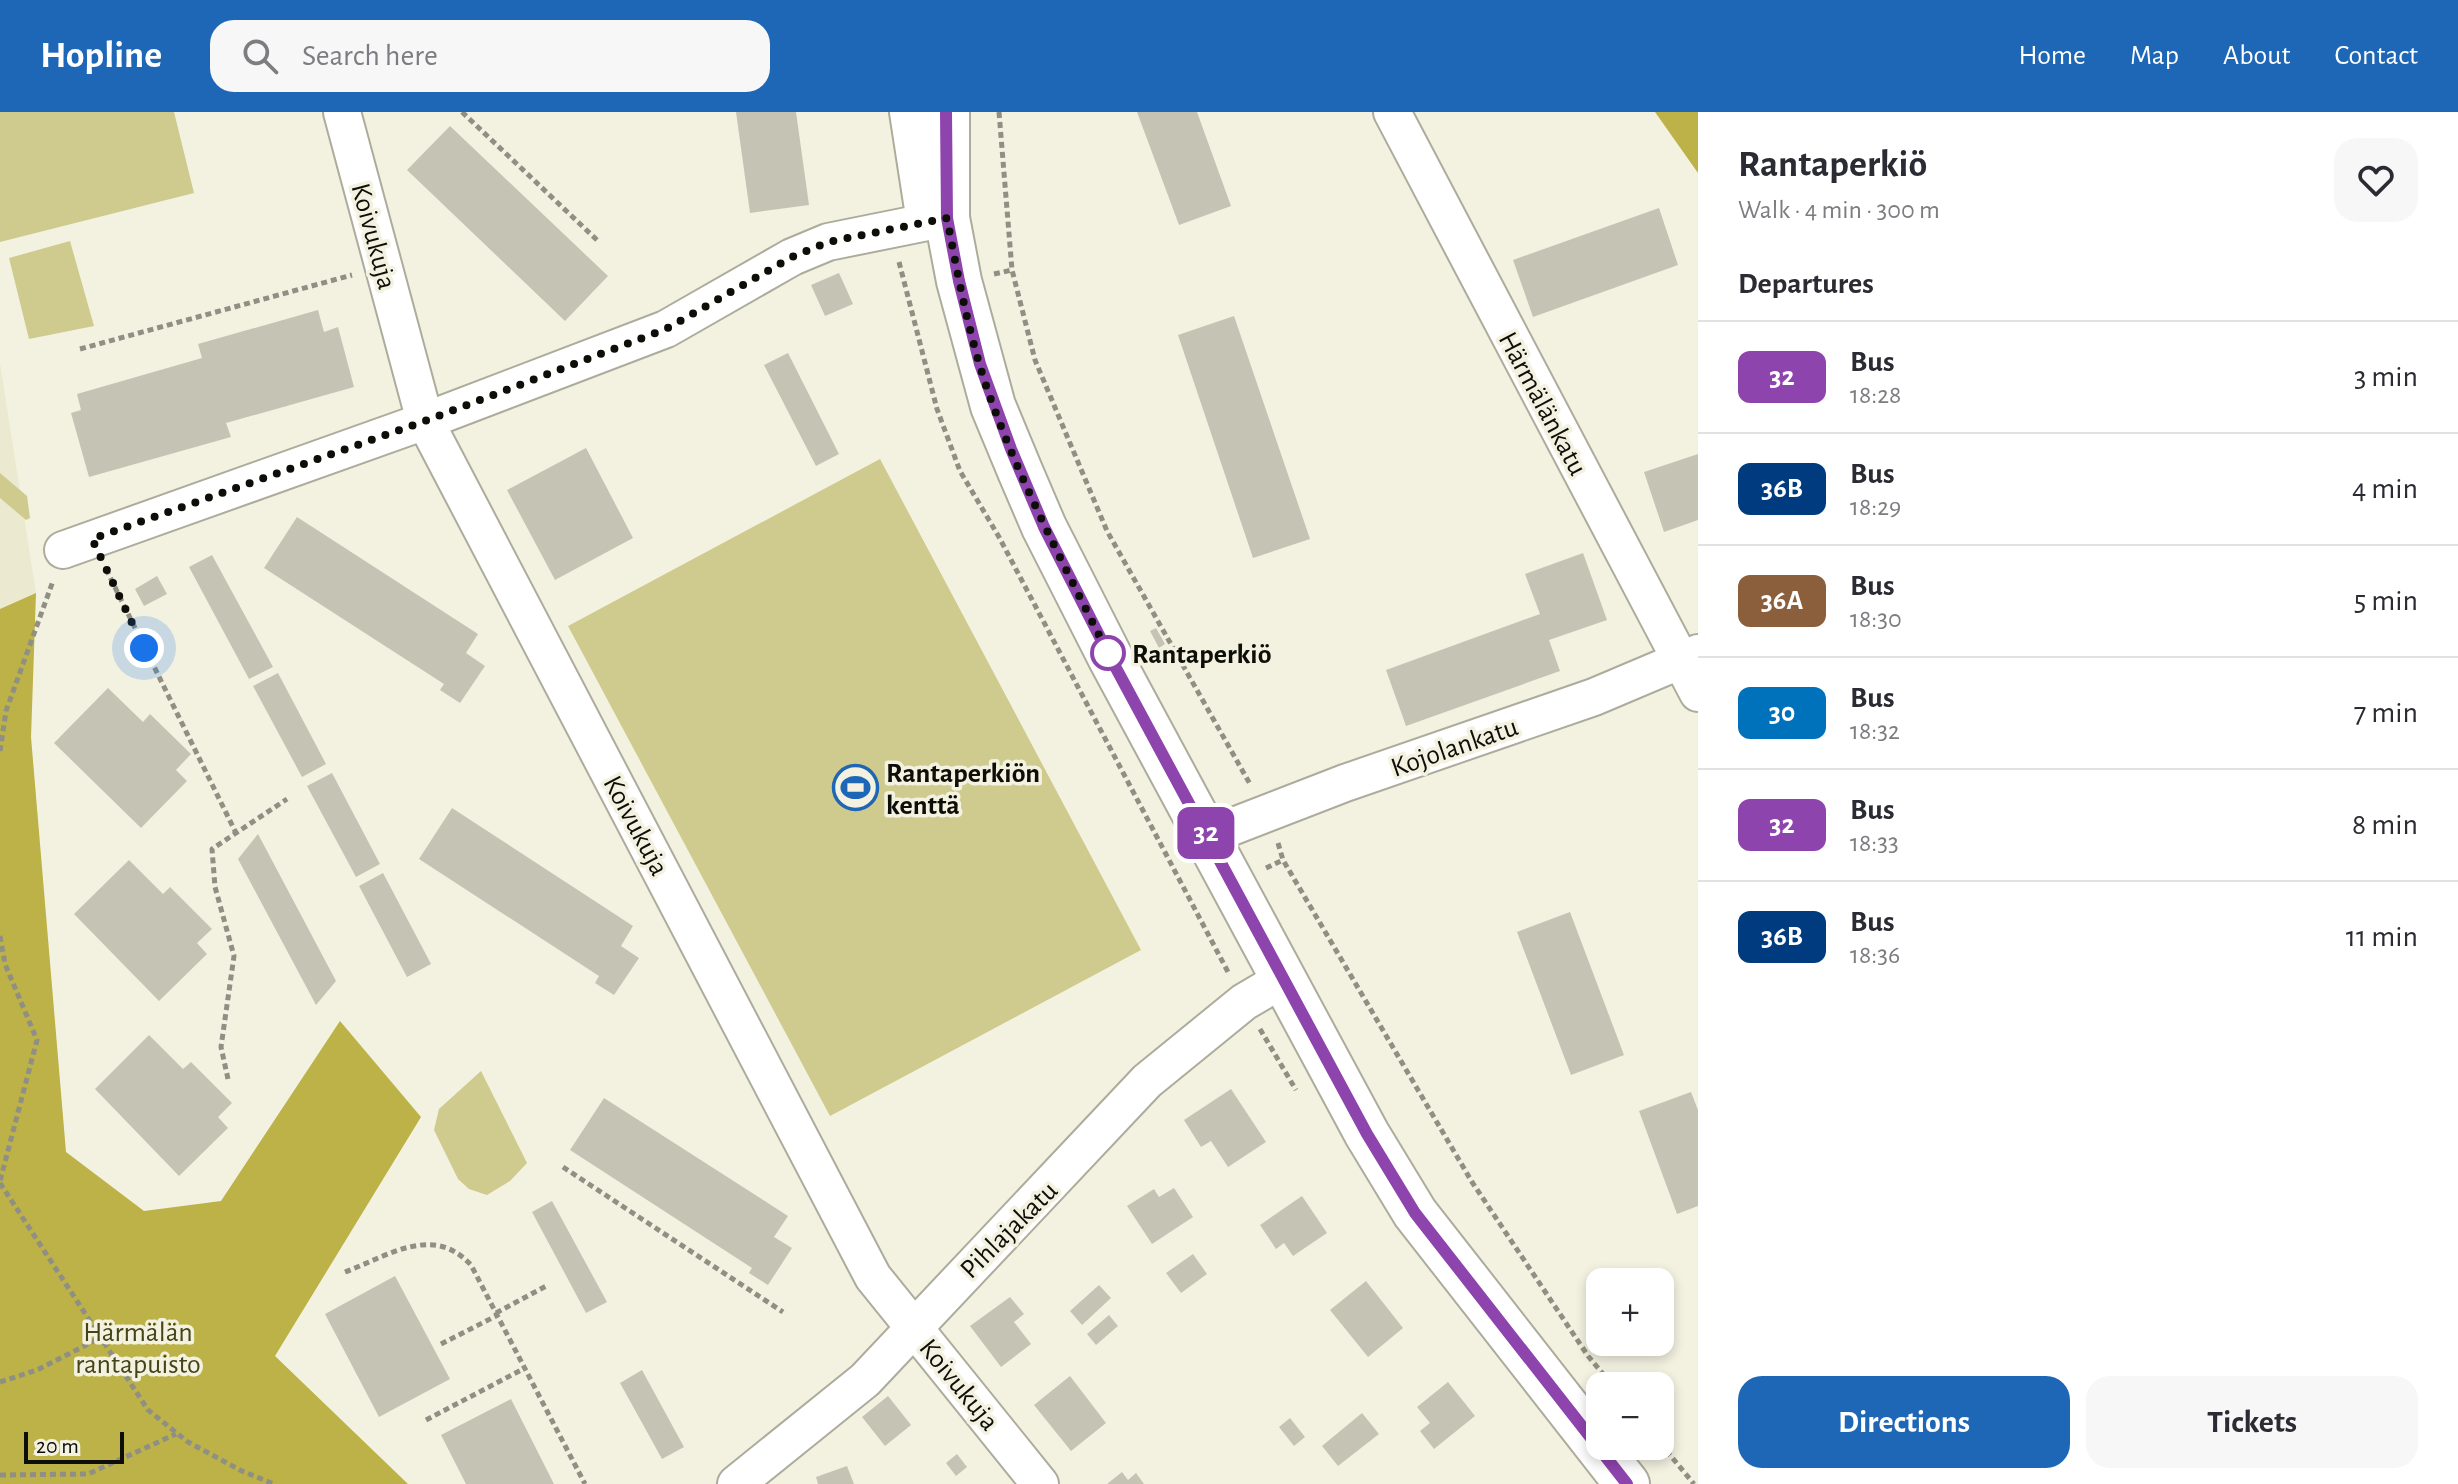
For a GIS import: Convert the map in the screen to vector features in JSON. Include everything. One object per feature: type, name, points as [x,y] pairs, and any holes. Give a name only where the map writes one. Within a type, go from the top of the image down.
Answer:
[{"type":"street","name":"Koivukuja","points":[[342,112],[425,421],[873,1277],[1040,1484]]},
{"type":"street","points":[[908,112],[936,220],[993,406],[1044,527],[1110,657],[1367,1134],[1415,1213],[1627,1484]]},
{"type":"street","points":[[936,220],[947,112]]},
{"type":"street","name":"Härmälänkatu","points":[[1392,112],[1689,657],[1698,693]]},
{"type":"street","points":[[77,544],[425,421],[666,329],[792,257],[828,242],[936,220]]},
{"type":"street","name":"Kojolankatu","points":[[1208,836],[1594,697],[1689,657]]},
{"type":"street","name":"Pihlajakatu","points":[[736,1484],[865,1380],[915,1329],[968,1267],[1079,1157],[1147,1081],[1244,1002],[1283,979]]},
{"type":"path","points":[[462,112],[597,240]]},
{"type":"path","points":[[999,112],[1012,270],[1035,360],[1107,531],[1158,627],[1267,813],[1283,860],[1472,1182],[1601,1372]]},
{"type":"path","points":[[80,349],[384,267]]},
{"type":"path","points":[[0,751],[3,711],[77,544]]},
{"type":"path","points":[[77,544],[236,833]]},
{"type":"path","points":[[228,1079],[221,1047],[234,956],[215,887],[212,849],[287,799]]},
{"type":"path","points":[[0,936],[5,964],[37,1040],[0,1182],[136,1397],[176,1434],[242,1471],[274,1484]]},
{"type":"path","points":[[563,1167],[783,1312]]},
{"type":"path","points":[[345,1272],[426,1242],[457,1250],[471,1265],[585,1484]]},
{"type":"path","points":[[441,1344],[548,1285]]},
{"type":"path","points":[[0,1382],[37,1370],[100,1338]]},
{"type":"path","points":[[426,1420],[525,1368]]},
{"type":"path","points":[[0,1475],[88,1474],[176,1434]]},
{"type":"path","points":[[1674,1460],[1694,1484]]},
{"type":"shaded area","points":[[0,112],[174,112],[194,193],[0,242]]},
{"type":"shaded area","points":[[70,241],[94,326],[29,339],[9,258]]},
{"type":"shaded area","points":[[0,363],[36,593],[0,609]]},
{"type":"shaded area","name":"Rantaperkiön kenttä","points":[[880,459],[1141,950],[830,1116],[568,626]]},
{"type":"shaded area","points":[[0,473],[27,496],[30,518],[26,520],[0,498]]},
{"type":"shaded area","points":[[481,1071],[527,1163],[510,1181],[487,1195],[469,1189],[458,1179],[434,1130],[439,1109]]},
{"type":"green space","points":[[1655,112],[1698,112],[1698,173]]},
{"type":"green space","name":"Härmälän rantapuisto","points":[[36,593],[31,737],[66,1152],[144,1211],[221,1201],[340,1021],[421,1117],[275,1356],[408,1484],[0,1484],[0,609]]},
{"type":"building","points":[[736,112],[796,112],[809,205],[750,213]]},
{"type":"building","points":[[1137,112],[1197,112],[1231,206],[1179,225]]},
{"type":"building","points":[[450,126],[608,276],[565,321],[407,170]]},
{"type":"building","points":[[1659,208],[1678,265],[1533,317],[1513,260]]},
{"type":"building","points":[[839,273],[853,304],[825,316],[811,285]]},
{"type":"building","points":[[318,310],[324,332],[338,327],[354,387],[226,423],[231,437],[89,477],[71,413],[81,410],[77,394],[202,358],[198,344]]},
{"type":"building","points":[[1234,316],[1310,539],[1253,558],[1178,335]]},
{"type":"building","points":[[788,353],[839,454],[816,466],[764,365]]},
{"type":"building","points":[[586,448],[633,538],[555,580],[507,490]]},
{"type":"building","points":[[1698,454],[1698,520],[1664,532],[1644,472]]},
{"type":"building","points":[[297,517],[478,634],[466,653],[485,666],[460,703],[440,690],[444,684],[264,568]]},
{"type":"building","points":[[1583,553],[1607,620],[1549,640],[1560,671],[1406,726],[1386,670],[1540,614],[1525,574]]},
{"type":"building","points":[[212,555],[273,667],[249,679],[189,567]]},
{"type":"building","points":[[157,576],[167,594],[144,606],[135,589]]},
{"type":"building","points":[[1156,628],[1165,644],[1159,648],[1150,631]]},
{"type":"building","points":[[278,673],[326,764],[302,777],[253,686]]},
{"type":"building","points":[[108,688],[143,722],[150,714],[191,754],[176,770],[187,781],[141,828],[54,743]]},
{"type":"building","points":[[332,773],[380,864],[356,877],[307,786]]},
{"type":"building","points":[[452,808],[633,926],[621,946],[639,958],[614,995],[595,983],[599,976],[419,859]]},
{"type":"building","points":[[258,834],[336,981],[316,1005],[238,859]]},
{"type":"building","points":[[129,860],[163,894],[170,887],[212,929],[197,943],[207,954],[159,1001],[74,914]]},
{"type":"building","points":[[383,873],[431,964],[407,977],[359,886]]},
{"type":"building","points":[[1570,912],[1624,1055],[1571,1075],[1517,932]]},
{"type":"building","points":[[149,1035],[183,1069],[191,1062],[232,1103],[218,1117],[228,1128],[179,1176],[95,1089]]},
{"type":"building","points":[[1231,1089],[1266,1142],[1228,1167],[1211,1141],[1201,1147],[1184,1120]]},
{"type":"building","points":[[1691,1092],[1698,1110],[1698,1206],[1677,1214],[1639,1111]]},
{"type":"building","points":[[604,1098],[788,1216],[774,1237],[792,1248],[768,1285],[749,1273],[752,1268],[570,1150]]},
{"type":"building","points":[[1174,1188],[1193,1217],[1152,1244],[1127,1206],[1154,1189],[1159,1197]]},
{"type":"building","points":[[1302,1196],[1327,1233],[1293,1256],[1284,1243],[1276,1249],[1260,1225]]},
{"type":"building","points":[[552,1201],[607,1302],[586,1313],[532,1212]]},
{"type":"building","points":[[1193,1254],[1207,1274],[1181,1293],[1166,1273]]},
{"type":"building","points":[[395,1276],[450,1379],[379,1417],[325,1314]]},
{"type":"building","points":[[1366,1281],[1403,1328],[1368,1357],[1330,1310]]},
{"type":"building","points":[[1099,1285],[1111,1298],[1082,1325],[1070,1311]]},
{"type":"building","points":[[1010,1297],[1024,1314],[1014,1322],[1031,1344],[1001,1367],[970,1326]]},
{"type":"building","points":[[1109,1315],[1118,1326],[1096,1345],[1087,1334]]},
{"type":"building","points":[[642,1370],[684,1447],[662,1459],[620,1383]]},
{"type":"building","points":[[1070,1376],[1106,1423],[1071,1451],[1034,1405]]},
{"type":"building","points":[[1448,1382],[1475,1416],[1434,1449],[1420,1431],[1430,1423],[1417,1407]]},
{"type":"building","points":[[888,1396],[911,1425],[885,1446],[862,1417]]},
{"type":"building","points":[[511,1399],[554,1484],[466,1484],[441,1435]]},
{"type":"building","points":[[1362,1413],[1379,1434],[1338,1466],[1322,1446]]},
{"type":"building","points":[[1290,1418],[1305,1437],[1294,1446],[1279,1427]]},
{"type":"building","points":[[957,1454],[967,1467],[956,1476],[946,1463]]},
{"type":"building","points":[[847,1466],[854,1484],[818,1484],[816,1477]]},
{"type":"building","points":[[1122,1472],[1128,1480],[1136,1473],[1144,1484],[1107,1484]]},
{"type":"bus line","name":"32","points":[[946,112],[947,218],[959,281],[993,406],[1044,527],[1110,657],[1283,979],[1367,1134],[1415,1213],[1627,1484]]},
{"type":"place","name":"Rantaperkiö","points":[[1108,653]]},
{"type":"place","name":"Rantaperkiön kenttä","points":[[855,788]]},
{"type":"route","points":[[144,648],[92,539],[425,421],[666,329],[792,257],[828,242],[947,218],[974,343],[993,406],[1044,527],[1110,657],[1108,653]]}]
